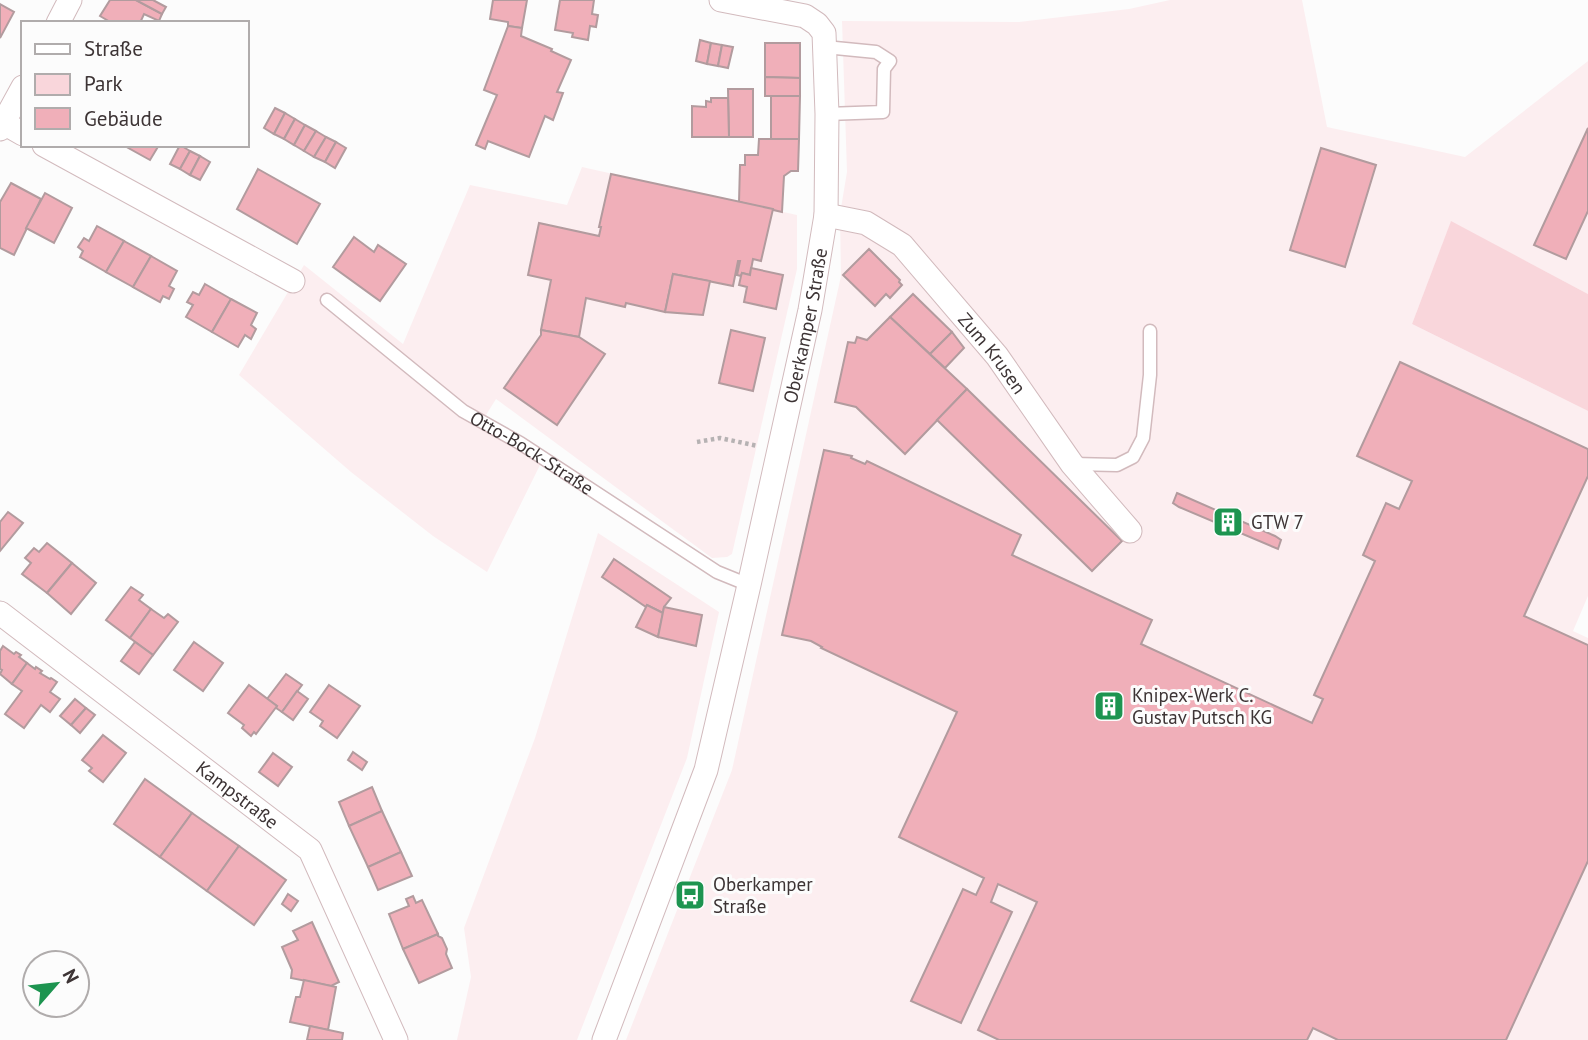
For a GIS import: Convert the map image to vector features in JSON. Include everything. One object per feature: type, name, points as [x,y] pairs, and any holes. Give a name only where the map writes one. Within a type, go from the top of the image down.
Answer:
[{"type":"street","points":[[59,21],[70,0]]},
{"type":"street","name":"Oberkamper Straße","points":[[604,1040],[706,770],[810,310],[826,215],[827,114],[824,33],[805,16],[721,0]]},
{"type":"street","points":[[9,129],[21,93]]},
{"type":"street","points":[[48,147],[293,281]]},
{"type":"street","name":"Zum Krusen","points":[[826,215],[866,223],[902,246],[997,356],[1072,464],[1130,531]]},
{"type":"street","name":"Kampstraße","points":[[0,613],[310,850],[396,1040]]},
{"type":"lane","points":[[825,47],[876,52],[890,61],[884,69],[883,112],[827,114]]},
{"type":"lane","name":"Otto-Bock-Straße","points":[[327,300],[463,411],[520,443],[717,572],[749,585]]},
{"type":"lane","points":[[1072,464],[1117,465],[1133,457],[1143,438],[1150,375],[1150,331]]},
{"type":"path","points":[[697,442],[720,438],[778,450]]},
{"type":"shaded area","points":[[1170,0],[1302,0],[1327,127],[1465,157],[1588,61],[1588,294],[1451,222],[1412,324],[1588,411],[1588,596],[1573,631],[1588,638],[1588,1040],[626,1040],[732,770],[841,276],[840,214],[847,172],[842,21],[1019,22],[1129,9]]},
{"type":"shaded area","points":[[582,167],[797,215],[797,269],[732,554],[727,557],[712,558],[496,399],[486,415],[543,459],[487,572],[433,536],[351,472],[239,375],[304,265],[403,344],[470,185],[567,205]]},
{"type":"shaded area","points":[[598,533],[719,612],[687,758],[577,1040],[457,1040],[471,977],[464,928],[535,738]]},
{"type":"green space","points":[[1451,221],[1588,294],[1588,411],[1412,324]]},
{"type":"building","points":[[110,0],[136,0],[162,14],[159,21],[144,14],[141,21],[109,21],[100,16]]},
{"type":"building","points":[[136,0],[153,0],[166,7],[162,14]]},
{"type":"building","points":[[493,0],[527,0],[522,28],[490,19]]},
{"type":"building","points":[[560,0],[594,0],[592,14],[598,15],[596,27],[590,26],[588,40],[572,37],[573,33],[555,30]]},
{"type":"building","points":[[0,4],[14,12],[0,38]]},
{"type":"building","points":[[508,26],[522,28],[521,36],[571,60],[557,92],[563,93],[553,120],[545,116],[529,157],[488,141],[485,149],[476,145],[497,95],[484,90]]},
{"type":"building","points":[[700,40],[711,43],[707,64],[696,61]]},
{"type":"building","points":[[711,43],[722,45],[718,66],[707,64]]},
{"type":"building","points":[[765,43],[800,43],[800,78],[765,77]]},
{"type":"building","points":[[722,45],[733,47],[728,68],[718,66]]},
{"type":"building","points":[[765,77],[800,78],[800,96],[765,96]]},
{"type":"building","points":[[728,89],[753,89],[753,137],[729,137]]},
{"type":"building","points":[[771,96],[800,96],[799,139],[771,139]]},
{"type":"building","points":[[711,98],[728,98],[729,137],[692,137],[692,106],[706,107],[706,101],[711,102]]},
{"type":"building","points":[[275,108],[285,113],[274,134],[264,128]]},
{"type":"building","points":[[285,113],[295,119],[284,139],[274,134]]},
{"type":"building","points":[[295,119],[305,125],[294,145],[284,139]]},
{"type":"building","points":[[305,125],[316,131],[304,151],[294,145]]},
{"type":"building","points":[[1588,128],[1588,211],[1566,259],[1534,245]]},
{"type":"building","points":[[316,131],[326,137],[314,157],[304,151]]},
{"type":"building","points":[[326,137],[336,142],[325,162],[314,157]]},
{"type":"building","points":[[759,139],[799,139],[798,171],[791,171],[784,176],[782,212],[739,202],[740,165],[745,165],[745,155],[758,155]]},
{"type":"building","points":[[336,142],[346,148],[335,168],[325,162]]},
{"type":"building","points":[[127,147],[158,147],[150,160]]},
{"type":"building","points":[[179,147],[190,151],[180,169],[170,164]]},
{"type":"building","points":[[1321,148],[1376,165],[1345,267],[1290,250]]},
{"type":"building","points":[[190,151],[200,156],[190,175],[180,169]]},
{"type":"building","points":[[200,156],[210,162],[200,180],[190,175]]},
{"type":"building","points":[[258,169],[320,204],[297,244],[237,209]]},
{"type":"building","points":[[611,174],[773,209],[761,261],[753,259],[750,275],[742,273],[741,276],[737,275],[738,261],[733,286],[673,274],[665,312],[586,298],[579,337],[541,330],[551,280],[528,275],[539,223],[599,236]]},
{"type":"building","points":[[11,183],[41,199],[14,255],[0,248],[0,202]]},
{"type":"building","points":[[45,193],[72,208],[54,243],[26,228]]},
{"type":"building","points":[[97,226],[124,241],[106,272],[80,257],[83,251],[78,247],[84,238],[89,241]]},
{"type":"building","points":[[354,237],[374,252],[378,245],[406,264],[380,301],[333,267]]},
{"type":"building","points":[[124,241],[151,256],[133,287],[106,272]]},
{"type":"building","points":[[869,249],[902,285],[890,298],[886,294],[875,306],[843,275]]},
{"type":"building","points":[[151,256],[177,271],[169,286],[174,289],[169,299],[163,296],[160,302],[133,287]]},
{"type":"building","points":[[751,268],[783,275],[776,309],[744,302],[747,287],[739,285],[742,273],[750,275]]},
{"type":"building","points":[[673,274],[710,281],[703,315],[665,312]]},
{"type":"building","points":[[205,284],[231,299],[212,332],[186,317],[193,305],[187,302],[193,292],[199,295]]},
{"type":"building","points":[[913,294],[952,332],[930,354],[890,317]]},
{"type":"building","points":[[231,299],[257,313],[251,325],[256,329],[251,339],[245,335],[238,347],[212,332]]},
{"type":"building","points":[[890,317],[967,389],[905,454],[856,407],[835,402],[848,342],[855,343],[857,337],[867,340]]},
{"type":"building","points":[[541,330],[579,337],[605,354],[557,425],[504,388],[541,335]]},
{"type":"building","points":[[731,330],[765,338],[753,391],[719,383]]},
{"type":"building","points":[[952,332],[964,348],[945,368],[930,354]]},
{"type":"building","name":"Knipex-Werk C. Gustav Putsch KG","points":[[1400,362],[1588,449],[1588,476],[1524,616],[1588,645],[1588,861],[1506,1040],[1338,1040],[1313,1028],[1307,1040],[999,1040],[978,1030],[1037,902],[998,884],[991,902],[1012,912],[961,1023],[911,1001],[963,889],[976,895],[984,878],[899,837],[957,712],[811,641],[782,635],[824,450],[852,456],[851,458],[865,464],[867,461],[1021,535],[1012,555],[1152,620],[1141,644],[1312,723],[1323,699],[1314,695],[1375,561],[1363,555],[1386,503],[1399,509],[1412,481],[1357,456]]},
{"type":"building","points":[[967,389],[1122,541],[1092,571],[937,420]]},
{"type":"building","name":"GTW 7","points":[[1177,493],[1275,536],[1281,540],[1278,549],[1179,507],[1173,503]]},
{"type":"building","points":[[8,512],[23,523],[0,551],[0,522]]},
{"type":"building","points":[[47,543],[72,563],[47,593],[22,574],[31,563],[25,558],[34,548],[39,552]]},
{"type":"building","points":[[614,559],[671,598],[663,613],[647,605],[646,607],[602,577]]},
{"type":"building","points":[[72,563],[96,583],[71,614],[47,593]]},
{"type":"building","points":[[131,587],[143,595],[139,600],[151,609],[130,638],[106,620]]},
{"type":"building","points":[[647,605],[663,613],[658,637],[636,627]]},
{"type":"building","points":[[664,607],[702,615],[696,646],[658,637]]},
{"type":"building","points":[[151,609],[164,618],[168,614],[178,622],[153,655],[130,638]]},
{"type":"building","points":[[135,642],[153,655],[139,674],[121,661]]},
{"type":"building","points":[[194,642],[223,663],[203,691],[174,670]]},
{"type":"building","points":[[3,646],[14,654],[16,652],[21,655],[19,657],[27,663],[12,684],[0,674],[0,651]]},
{"type":"building","points":[[27,663],[57,682],[50,692],[60,699],[50,712],[41,705],[24,728],[5,714],[22,691],[12,684]]},
{"type":"building","points":[[286,674],[302,685],[282,712],[267,699]]},
{"type":"building","points":[[249,685],[277,706],[256,734],[254,732],[251,736],[242,728],[244,725],[228,713]]},
{"type":"building","points":[[329,685],[360,706],[337,738],[320,726],[323,721],[310,712]]},
{"type":"building","points":[[297,691],[308,699],[293,720],[282,712]]},
{"type":"building","points":[[75,699],[86,708],[71,725],[60,716]]},
{"type":"building","points":[[86,708],[95,715],[80,733],[71,725]]},
{"type":"building","points":[[103,735],[126,753],[103,782],[89,771],[92,768],[82,760]]},
{"type":"building","points":[[353,752],[367,762],[362,770],[348,760]]},
{"type":"building","points":[[273,753],[292,767],[278,786],[259,772]]},
{"type":"building","points":[[145,779],[192,813],[160,857],[114,824]]},
{"type":"building","points":[[372,787],[382,811],[349,826],[339,802]]},
{"type":"building","points":[[382,811],[401,852],[368,867],[349,826]]},
{"type":"building","points":[[192,813],[239,846],[207,891],[160,857]]},
{"type":"building","points":[[239,846],[286,880],[254,925],[207,891]]},
{"type":"building","points":[[401,852],[412,876],[378,890],[368,867]]},
{"type":"building","points":[[288,894],[298,901],[291,911],[282,904]]},
{"type":"building","points":[[413,896],[416,903],[422,900],[438,934],[403,949],[389,914],[409,906],[406,899]]},
{"type":"building","points":[[312,922],[339,982],[331,986],[291,978],[292,970],[282,947],[298,940],[293,931]]},
{"type":"building","points":[[438,934],[447,949],[446,954],[452,968],[419,983],[403,949]]},
{"type":"building","points":[[304,980],[336,987],[328,1030],[290,1022],[296,997],[300,997]]},
{"type":"building","points":[[310,1026],[343,1033],[342,1040],[307,1040]]},
{"type":"place","name":"GTW 7","points":[[1228,522]]},
{"type":"place","name":"Knipex-Werk C. Gustav Putsch KG","points":[[1109,706]]},
{"type":"place","name":"Oberkamper Straße","points":[[690,895]]}]
